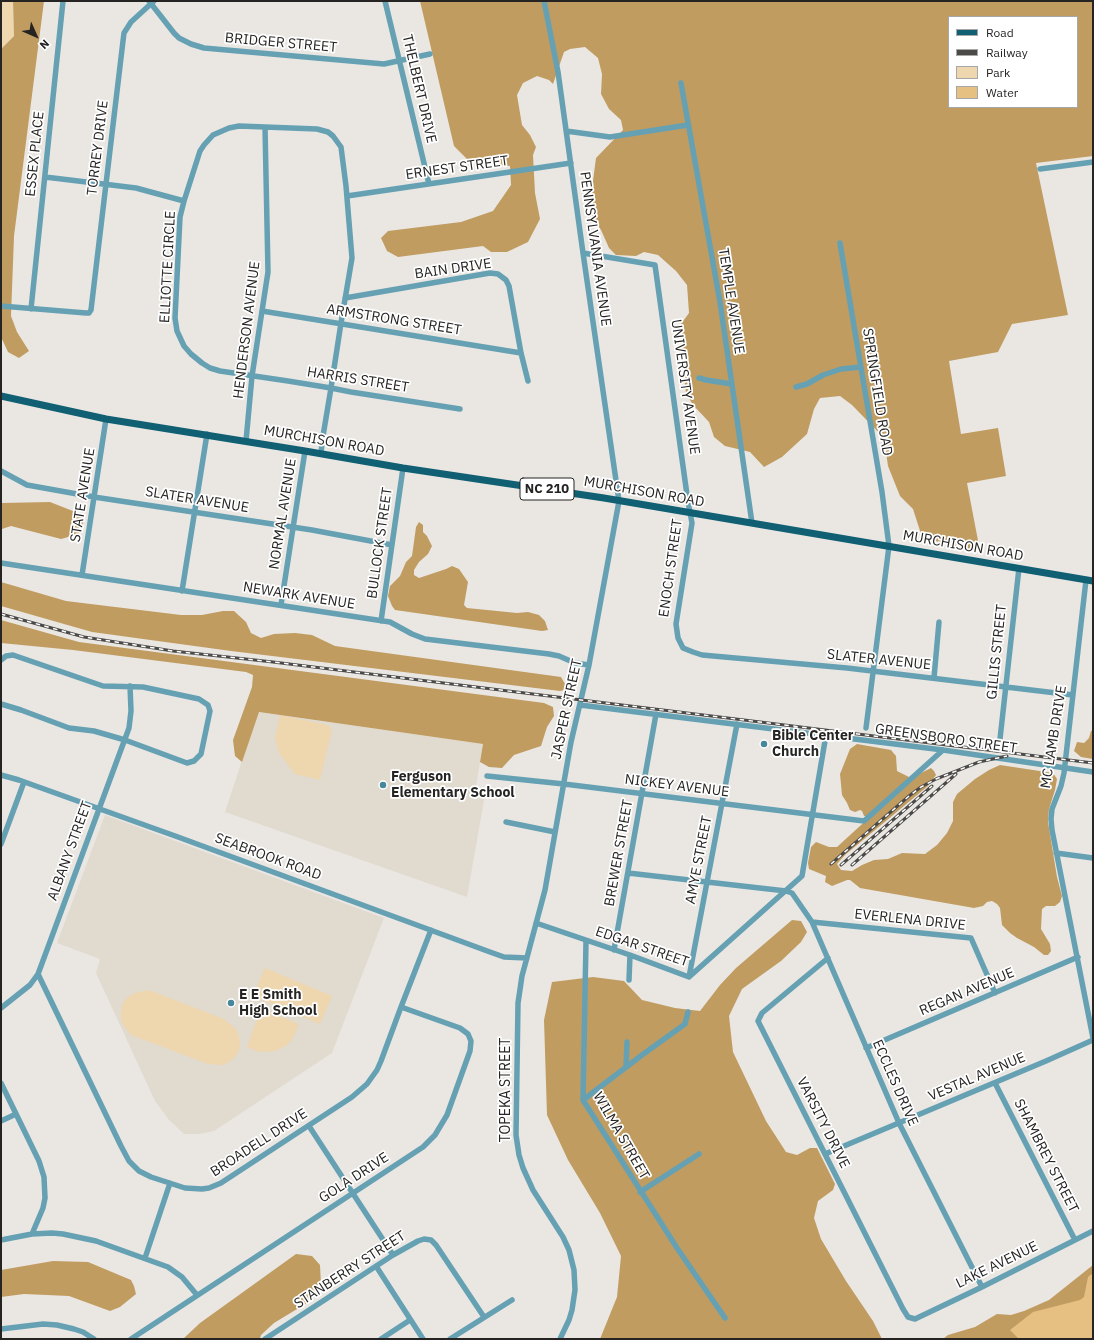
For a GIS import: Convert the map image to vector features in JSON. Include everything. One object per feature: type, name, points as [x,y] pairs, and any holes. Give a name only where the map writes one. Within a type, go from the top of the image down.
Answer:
[{"type":"main road","name":"MURCHISON ROAD","points":[[1,396],[106,418],[305,450],[403,468],[619,501],[1090,580]]},
{"type":"street","name":"ESSEX PLACE","points":[[32,309],[63,1]]},
{"type":"street","name":"THELBERT DRIVE","points":[[385,1],[429,184]]},
{"type":"street","name":"PENNSYLVANIA AVENUE","points":[[544,1],[558,72],[619,501]]},
{"type":"street","name":"BRIDGER STREET","points":[[151,2],[174,33],[185,41],[198,47],[384,64],[430,54]]},
{"type":"street","name":"TORREY DRIVE","points":[[32,309],[86,313],[89,313],[91,310],[124,33],[131,22],[151,2]]},
{"type":"street","name":"TEMPLE AVENUE","points":[[681,82],[720,302],[752,523]]},
{"type":"street","points":[[566,131],[610,137],[688,125]]},
{"type":"street","name":"ELLIOTTE CIRCLE","points":[[252,376],[210,368],[191,354],[179,338],[175,324],[175,311],[180,217],[184,201],[200,151],[208,140],[219,132],[228,128],[239,126],[317,129],[328,132],[341,147],[343,154],[352,258],[322,442],[322,454]]},
{"type":"street","name":"HENDERSON AVENUE","points":[[246,441],[252,376],[268,272],[265,127]]},
{"type":"street","points":[[1040,169],[1093,162]]},
{"type":"street","name":"ERNEST STREET","points":[[347,196],[571,163]]},
{"type":"street","points":[[45,178],[136,188],[184,201]]},
{"type":"street","name":"SPRINGFIELD ROAD","points":[[840,243],[882,492],[889,546],[866,728]]},
{"type":"street","name":"UNIVERSITY AVENUE","points":[[583,253],[655,265],[691,513]]},
{"type":"street","name":"BAIN DRIVE","points":[[345,298],[490,273],[498,274],[506,280],[509,286],[521,353],[528,381]]},
{"type":"street","points":[[1,306],[32,309]]},
{"type":"street","name":"ARMSTRONG STREET","points":[[262,311],[521,353]]},
{"type":"street","points":[[796,387],[807,384],[841,369],[861,367]]},
{"type":"street","name":"HARRIS STREET","points":[[252,376],[460,409]]},
{"type":"street","points":[[699,378],[732,384]]},
{"type":"street","name":"STATE AVENUE","points":[[82,575],[106,418]]},
{"type":"street","points":[[182,591],[206,434]]},
{"type":"street","name":"NORMAL AVENUE","points":[[281,605],[305,450]]},
{"type":"street","name":"BULLOCK STREET","points":[[381,621],[403,468]]},
{"type":"street","name":"SLATER AVENUE","points":[[1,471],[27,485],[94,497],[293,527],[392,545]]},
{"type":"street","name":"JASPER STREET","points":[[536,923],[545,890],[571,742],[589,665],[619,501]]},
{"type":"street","name":"ENOCH STREET","points":[[683,648],[678,638],[676,624],[692,522],[691,513]]},
{"type":"street","name":"NEWARK AVENUE","points":[[1,563],[381,621],[396,625],[425,639],[549,654],[559,656],[575,663],[589,665]]},
{"type":"street","name":"GILLIS STREET","points":[[1000,739],[1019,568]]},
{"type":"street","name":"MC LAMB DRIVE","points":[[1090,580],[1061,786],[1051,812],[1056,853],[1078,957],[1093,1039]]},
{"type":"street","points":[[934,678],[939,622]]},
{"type":"street","name":"SLATER AVENUE","points":[[683,648],[702,654],[872,671],[1073,695]]},
{"type":"street","points":[[1,660],[6,656],[13,654],[96,684],[143,687],[199,699],[208,705],[210,715],[201,754],[197,759],[191,762],[184,762],[125,740],[94,731],[69,728],[1,704]]},
{"type":"street","name":"ALBANY STREET","points":[[1,1008],[25,990],[38,974],[98,809],[125,740],[131,712],[130,686]]},
{"type":"street","name":"GREENSBORO STREET","points":[[580,705],[943,750],[1093,772]]},
{"type":"street","name":"BREWER STREET","points":[[614,950],[656,714]]},
{"type":"street","name":"AMYE STREET","points":[[689,977],[737,724]]},
{"type":"street","points":[[812,815],[826,735]]},
{"type":"street","name":"NICKEY AVENUE","points":[[487,776],[864,821],[943,750]]},
{"type":"street","name":"SEABROOK ROAD","points":[[1,775],[344,897],[504,957],[527,958]]},
{"type":"street","points":[[1,844],[24,782]]},
{"type":"street","name":"EDGAR STREET","points":[[536,923],[689,977],[802,876],[812,815]]},
{"type":"street","points":[[506,822],[555,832]]},
{"type":"street","points":[[1056,853],[1093,858]]},
{"type":"street","points":[[628,873],[786,891]]},
{"type":"street","name":"ECCLES DRIVE","points":[[786,891],[792,893],[812,922],[899,1123],[982,1287]]},
{"type":"street","name":"EVERLENA DRIVE","points":[[812,922],[971,938],[995,993]]},
{"type":"street","name":"TOPEKA STREET","points":[[536,923],[522,976],[518,1002],[516,1135],[519,1155],[528,1181],[560,1231],[572,1260],[574,1300],[569,1320],[560,1339]]},
{"type":"street","name":"BROADELL DRIVE","points":[[38,974],[129,1161],[145,1174],[195,1190],[215,1186],[352,1098],[370,1080],[381,1061],[431,930]]},
{"type":"street","name":"WILMA STREET","points":[[586,941],[583,1100],[640,1192],[725,1318]]},
{"type":"street","points":[[629,980],[630,955]]},
{"type":"street","name":"REGAN AVENUE","points":[[866,1048],[1078,957]]},
{"type":"street","name":"VARSITY DRIVE","points":[[828,958],[762,1013],[758,1021],[902,1309],[908,1317],[912,1318]]},
{"type":"street","name":"GOLA DRIVE","points":[[131,1339],[423,1147],[435,1135],[447,1115],[471,1047],[470,1037],[463,1030],[401,1007]]},
{"type":"street","points":[[583,1100],[685,1024],[688,1012]]},
{"type":"street","name":"VESTAL AVENUE","points":[[825,1154],[995,1083],[1093,1039]]},
{"type":"street","points":[[626,1067],[627,1042]]},
{"type":"street","points":[[1,1083],[39,1161],[44,1177],[45,1198],[43,1208],[32,1234]]},
{"type":"street","name":"SHAMBREY STREET","points":[[995,1083],[1075,1240]]},
{"type":"street","points":[[1,1121],[16,1114]]},
{"type":"street","points":[[308,1126],[393,1255]]},
{"type":"street","points":[[640,1192],[699,1154]]},
{"type":"street","points":[[145,1258],[170,1183]]},
{"type":"street","name":"LAKE AVENUE","points":[[912,1318],[915,1319],[982,1287],[1093,1231]]},
{"type":"street","points":[[1,1240],[32,1234],[52,1233],[96,1241],[162,1264],[174,1270],[197,1295]]},
{"type":"street","name":"STANBERRY STREET","points":[[265,1339],[393,1255],[418,1240],[424,1239],[431,1240],[436,1245],[484,1317]]},
{"type":"street","points":[[376,1266],[423,1339]]},
{"type":"street","points":[[450,1339],[512,1300]]},
{"type":"street","points":[[381,1339],[410,1320]]},
{"type":"street","points":[[1,1329],[43,1324],[57,1325],[83,1332],[94,1339]]},
{"type":"shaded area","points":[[13,1],[44,1],[14,236],[11,316],[17,332],[29,351],[19,358],[8,352],[1,337],[1,49],[14,36]]},
{"type":"shaded area","points":[[420,1],[1093,1],[1093,156],[1036,163],[1068,315],[1012,324],[998,352],[949,361],[961,434],[998,428],[1006,476],[967,483],[980,551],[959,548],[922,537],[913,509],[900,496],[888,466],[884,438],[852,405],[840,396],[820,398],[814,409],[807,434],[782,457],[764,467],[750,452],[725,446],[714,437],[709,422],[693,405],[686,393],[681,350],[681,324],[689,313],[687,285],[676,271],[658,255],[644,252],[636,256],[616,255],[609,248],[601,230],[591,215],[591,196],[596,158],[623,130],[621,120],[609,109],[601,94],[602,74],[598,58],[585,47],[570,49],[564,52],[553,84],[549,80],[537,76],[523,83],[517,95],[522,125],[530,135],[536,147],[533,155],[535,193],[540,219],[528,242],[507,252],[491,252],[483,246],[398,257],[387,251],[381,238],[388,231],[461,222],[493,211],[511,185],[510,166],[488,164],[467,159],[454,146]]},
{"type":"shaded area","points":[[50,502],[78,513],[84,520],[79,534],[61,539],[11,526],[2,529],[1,534],[1,503]]},
{"type":"shaded area","points":[[419,522],[423,525],[423,532],[427,536],[432,546],[428,554],[419,562],[414,570],[414,575],[419,578],[452,566],[459,569],[468,582],[464,605],[467,608],[517,613],[528,612],[539,615],[545,621],[548,630],[542,631],[395,610],[388,596],[390,586],[400,576],[406,562],[412,556],[416,527]]},
{"type":"shaded area","points":[[1,582],[66,601],[181,615],[202,615],[223,611],[234,611],[246,622],[251,633],[261,638],[274,634],[295,633],[312,635],[335,646],[561,677],[568,689],[560,691],[231,651],[92,632],[1,606]]},
{"type":"shaded area","points":[[1,620],[79,642],[544,703],[553,707],[554,716],[547,727],[541,746],[514,755],[502,768],[489,767],[480,762],[483,744],[259,712],[242,762],[235,756],[233,740],[252,687],[253,675],[246,672],[73,650],[1,643]]},
{"type":"shaded area","points":[[258,712],[483,744],[476,786],[486,789],[467,897],[225,812]]},
{"type":"shaded area","points":[[1093,730],[1093,759],[1081,757],[1074,751],[1077,742],[1084,743],[1089,738],[1091,731]]},
{"type":"shaded area","points":[[857,744],[891,750],[896,756],[897,771],[911,778],[931,768],[936,775],[928,786],[845,855],[837,864],[841,870],[852,871],[874,860],[888,859],[902,853],[925,854],[937,845],[947,833],[953,821],[953,802],[957,794],[989,770],[1000,765],[1053,773],[1057,779],[1049,809],[1048,822],[1057,877],[1062,896],[1060,902],[1055,906],[1046,906],[1042,909],[1041,929],[1050,944],[1051,951],[1048,955],[1044,955],[1034,947],[1010,933],[1002,925],[1000,908],[992,901],[987,902],[983,906],[974,908],[860,888],[850,880],[832,886],[825,882],[826,876],[809,869],[808,863],[811,847],[816,842],[829,847],[837,847],[884,804],[870,816],[864,816],[860,810],[855,812],[850,810],[842,795],[840,774],[850,749]]},
{"type":"shaded area","name":"E E Smith High School","points":[[105,815],[384,918],[332,1053],[214,1131],[200,1134],[184,1134],[169,1120],[155,1101],[96,973],[100,959],[57,943]]},
{"type":"shaded area","points":[[792,920],[801,921],[807,932],[801,942],[781,961],[742,989],[729,1016],[733,1052],[766,1121],[786,1152],[797,1155],[810,1148],[817,1148],[835,1184],[833,1190],[818,1201],[814,1218],[821,1239],[846,1281],[873,1321],[882,1339],[600,1339],[617,1297],[621,1256],[600,1213],[568,1160],[547,1115],[544,1020],[552,982],[593,977],[624,981],[642,1000],[675,1008],[700,1011],[720,985],[736,968]]},
{"type":"shaded area","points":[[296,1254],[312,1256],[320,1265],[321,1285],[307,1303],[274,1323],[261,1335],[260,1339],[183,1339],[200,1323]]},
{"type":"shaded area","points":[[53,1261],[88,1262],[131,1280],[136,1294],[120,1307],[110,1311],[69,1296],[24,1294],[1,1297],[1,1270]]},
{"type":"shaded area","points":[[1093,1265],[1093,1339],[943,1339],[948,1335],[975,1327],[997,1314],[1011,1315],[1049,1300]]},
{"type":"green space","points":[[1,1],[13,1],[14,36],[1,49]]},
{"type":"green space","points":[[280,715],[328,725],[332,730],[320,780],[295,774],[279,753],[275,738]]},
{"type":"green space","points":[[265,968],[332,996],[320,1024],[253,996]]},
{"type":"green space","points":[[149,990],[224,1019],[236,1029],[239,1036],[239,1051],[235,1057],[223,1065],[208,1064],[131,1035],[123,1025],[121,1018],[123,1003],[128,997],[135,993]]},
{"type":"green space","points":[[261,1009],[299,1024],[294,1037],[286,1046],[275,1051],[259,1052],[247,1047]]},
{"type":"water","points":[[1093,1273],[1093,1339],[1019,1339],[1010,1330],[1033,1312],[1080,1300],[1084,1297],[1088,1277]]},
{"type":"railway","points":[[1,614],[84,637],[173,651],[1093,763]]},
{"type":"railway","points":[[831,864],[921,787],[936,779],[979,762],[1007,756]]},
{"type":"railway","points":[[852,865],[956,774]]},
{"type":"railway","points":[[841,865],[932,786]]},
{"type":"place","name":"Bible Center Church","points":[[764,744]]},
{"type":"place","name":"Ferguson Elementary School","points":[[383,785]]},
{"type":"place","name":"E E Smith High School","points":[[231,1003]]}]
